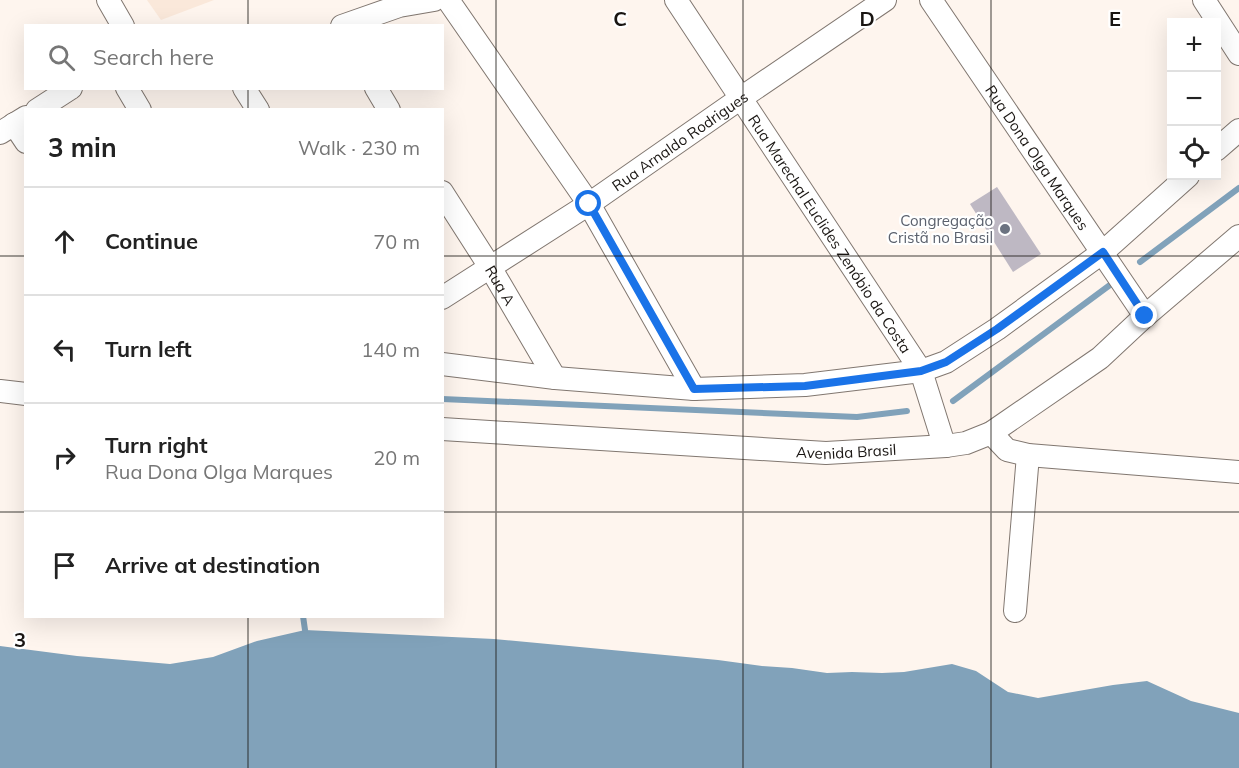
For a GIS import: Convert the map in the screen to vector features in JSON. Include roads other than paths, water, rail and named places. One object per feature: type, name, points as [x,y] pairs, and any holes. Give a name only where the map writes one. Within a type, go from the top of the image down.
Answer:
[{"type":"street","points":[[108,0],[122,24]]},
{"type":"street","points":[[347,24],[397,3],[434,0]]},
{"type":"street","points":[[448,0],[589,204],[694,389]]},
{"type":"street","name":"Rua Marechal Euclides Zenóbio da Costa","points":[[676,0],[923,376],[944,442]]},
{"type":"street","name":"Rua Arnaldo Rodrigues","points":[[444,297],[589,204],[885,0]]},
{"type":"street","name":"Rua Dona Olga Marques","points":[[931,0],[1143,312]]},
{"type":"street","points":[[1204,0],[1239,54]]},
{"type":"street","points":[[40,108],[68,90]]},
{"type":"street","points":[[128,90],[139,108]]},
{"type":"street","points":[[245,90],[257,108]]},
{"type":"street","points":[[377,90],[388,108]]},
{"type":"street","points":[[1221,146],[1239,130]]},
{"type":"street","points":[[444,364],[555,378],[694,389],[805,386],[923,376],[1106,256],[1184,180]]},
{"type":"street","name":"Rua A","points":[[444,195],[490,267],[555,378]]},
{"type":"street","name":"Avenida Brasil","points":[[444,429],[826,453],[944,442],[966,443],[991,433],[1100,358],[1143,312],[1239,236]]},
{"type":"street","points":[[0,391],[24,394]]},
{"type":"street","points":[[991,433],[1007,450],[1028,455],[1239,472]]},
{"type":"street","points":[[1015,611],[1028,455]]},
{"type":"water","points":[[305,630],[494,639],[718,660],[827,673],[904,672],[952,664],[976,671],[1008,692],[1038,698],[1147,681],[1191,701],[1239,713],[1239,768],[0,768],[0,646],[77,656],[170,664],[213,657],[257,641]]},
{"type":"waterway","points":[[1140,262],[1239,188]]},
{"type":"waterway","points":[[953,401],[1114,282]]},
{"type":"waterway","points":[[444,399],[857,417],[907,411]]},
{"type":"waterway","points":[[303,618],[305,630]]},
{"type":"place","name":"Congregação Cristã no Brasil","points":[[1005,229]]}]
